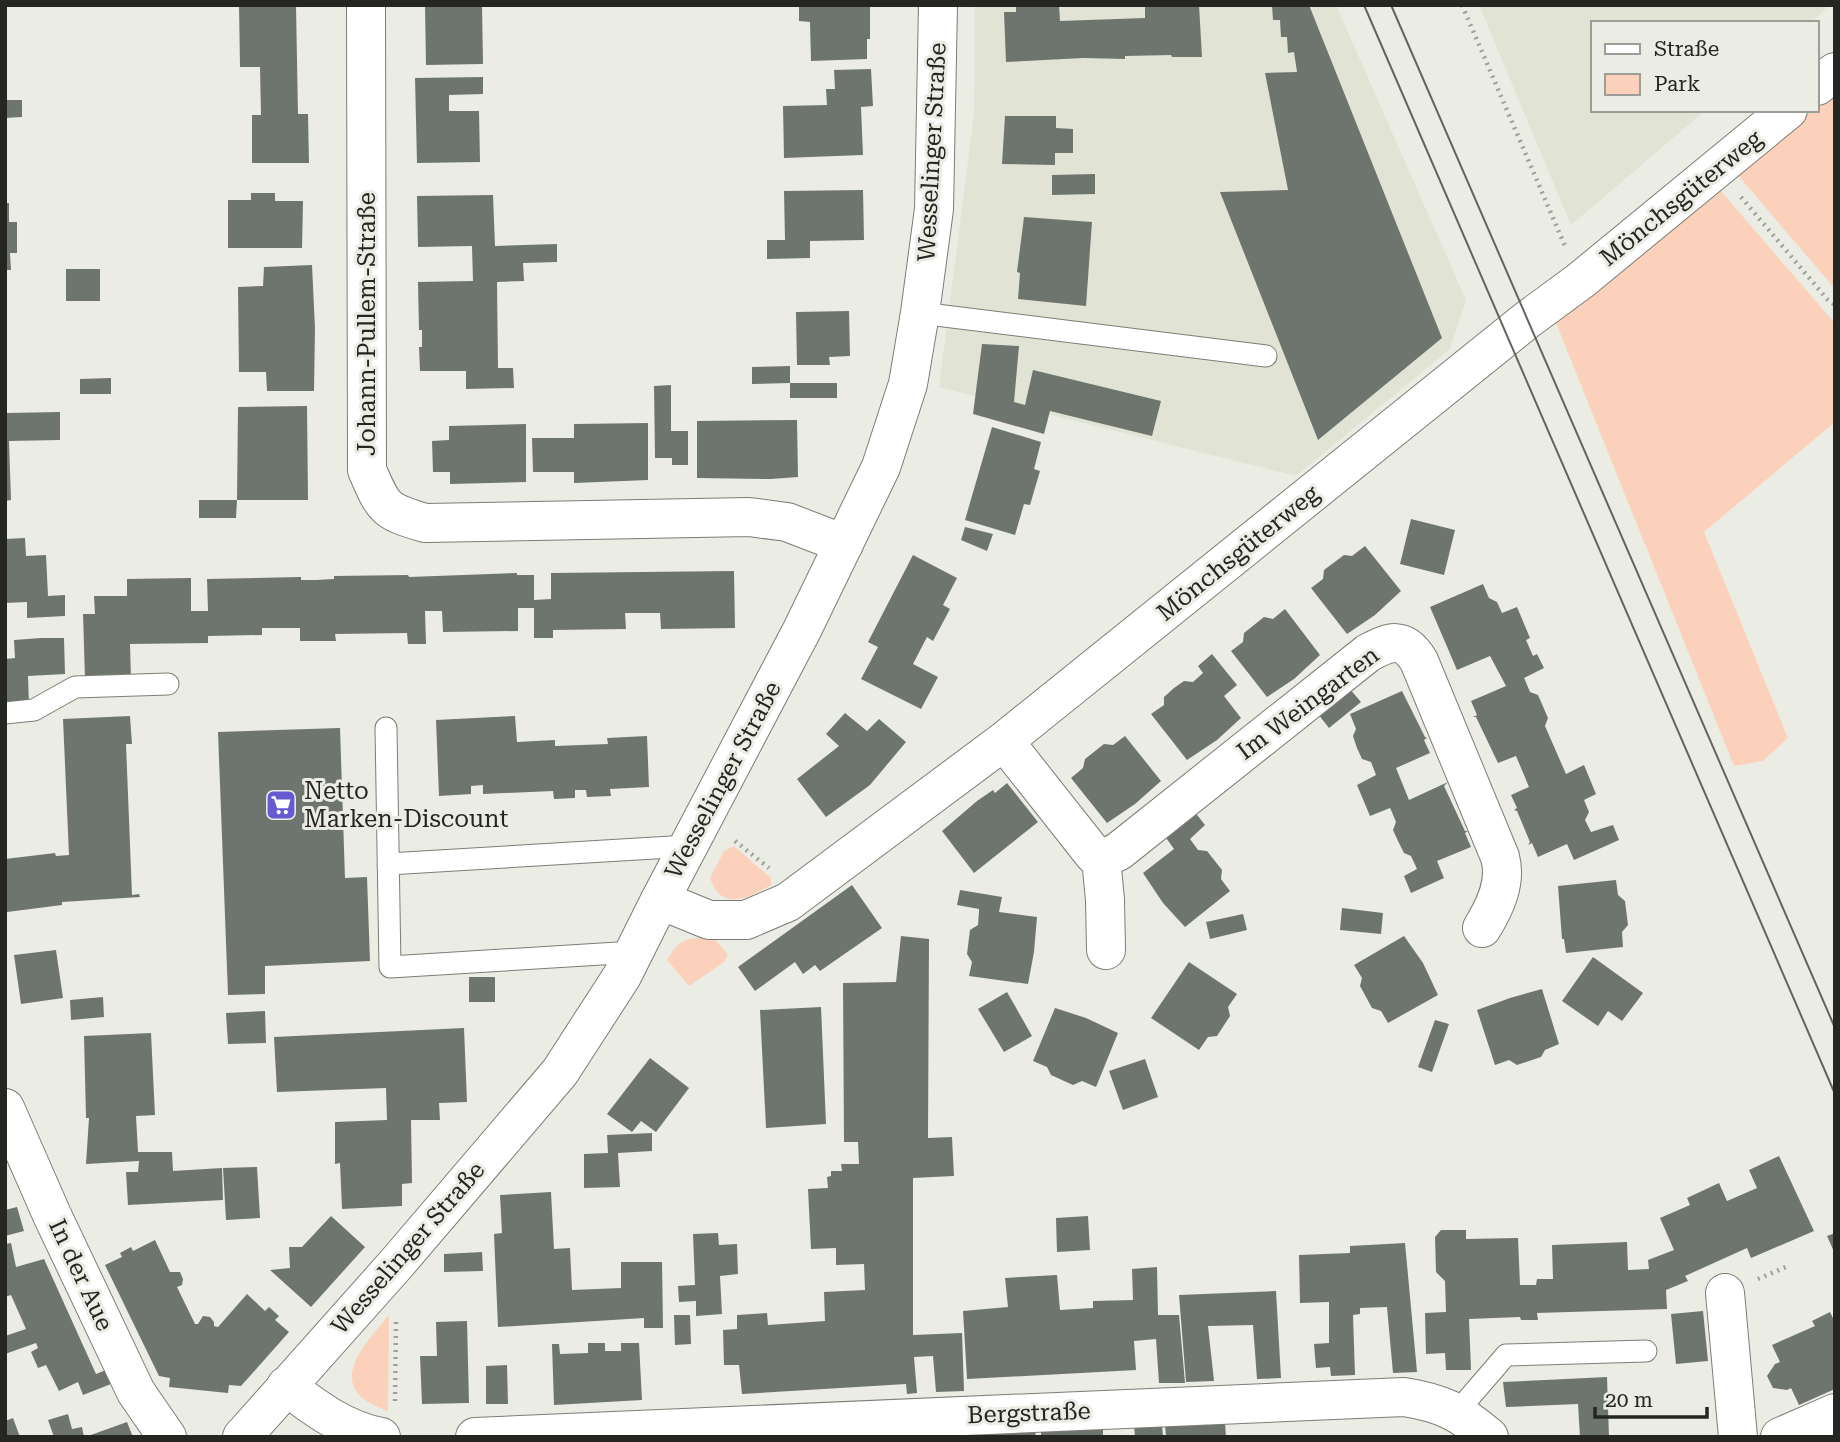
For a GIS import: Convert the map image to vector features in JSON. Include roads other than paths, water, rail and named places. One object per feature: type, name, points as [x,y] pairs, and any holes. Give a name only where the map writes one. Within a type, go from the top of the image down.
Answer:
[{"type":"street","name":"Johann-Pullem-Straße","points":[[366,5],[368,470],[381,501],[398,514],[425,523],[749,517],[787,523],[845,544]]},
{"type":"street","name":"Wesselinger Straße","points":[[242,1437],[397,1264],[560,1072],[593,1024],[634,952],[845,544],[881,467],[908,384],[934,209],[939,5]]},
{"type":"street","points":[[1819,84],[1835,72]]},
{"type":"street","name":"Mönchsgüterweg","points":[[660,900],[709,920],[747,920],[788,902],[1004,741],[1580,281],[1786,112]]},
{"type":"street","name":"Im Weingarten","points":[[1101,858],[1119,851],[1368,653],[1394,642],[1404,644],[1413,651],[1419,661],[1500,857],[1503,867],[1502,880],[1493,909],[1482,928]]},
{"type":"street","points":[[1004,741],[1094,855],[1101,858],[1106,950]]},
{"type":"street","name":"In der Aue","points":[[5,1108],[52,1215],[136,1392],[167,1437]]},
{"type":"street","points":[[1726,1293],[1738,1437]]},
{"type":"street","points":[[286,1386],[324,1414],[363,1433],[388,1423]]},
{"type":"street","name":"Bergstraße","points":[[475,1437],[1404,1397],[1435,1402],[1456,1412],[1489,1437]]},
{"type":"street","points":[[1780,1437],[1835,1413]]},
{"type":"lane","points":[[920,313],[1266,356]]},
{"type":"lane","points":[[5,713],[34,710],[75,687],[167,684]]},
{"type":"lane","points":[[386,728],[390,967],[634,952]]},
{"type":"lane","points":[[388,864],[696,831]]},
{"type":"lane","points":[[1456,1412],[1506,1355],[1646,1351]]},
{"type":"tram line","points":[[1364,5],[1835,1094]]},
{"type":"tram line","points":[[1391,5],[1835,1028]]},
{"type":"place","name":"Netto Marken-Discount","points":[[281,805]]}]
